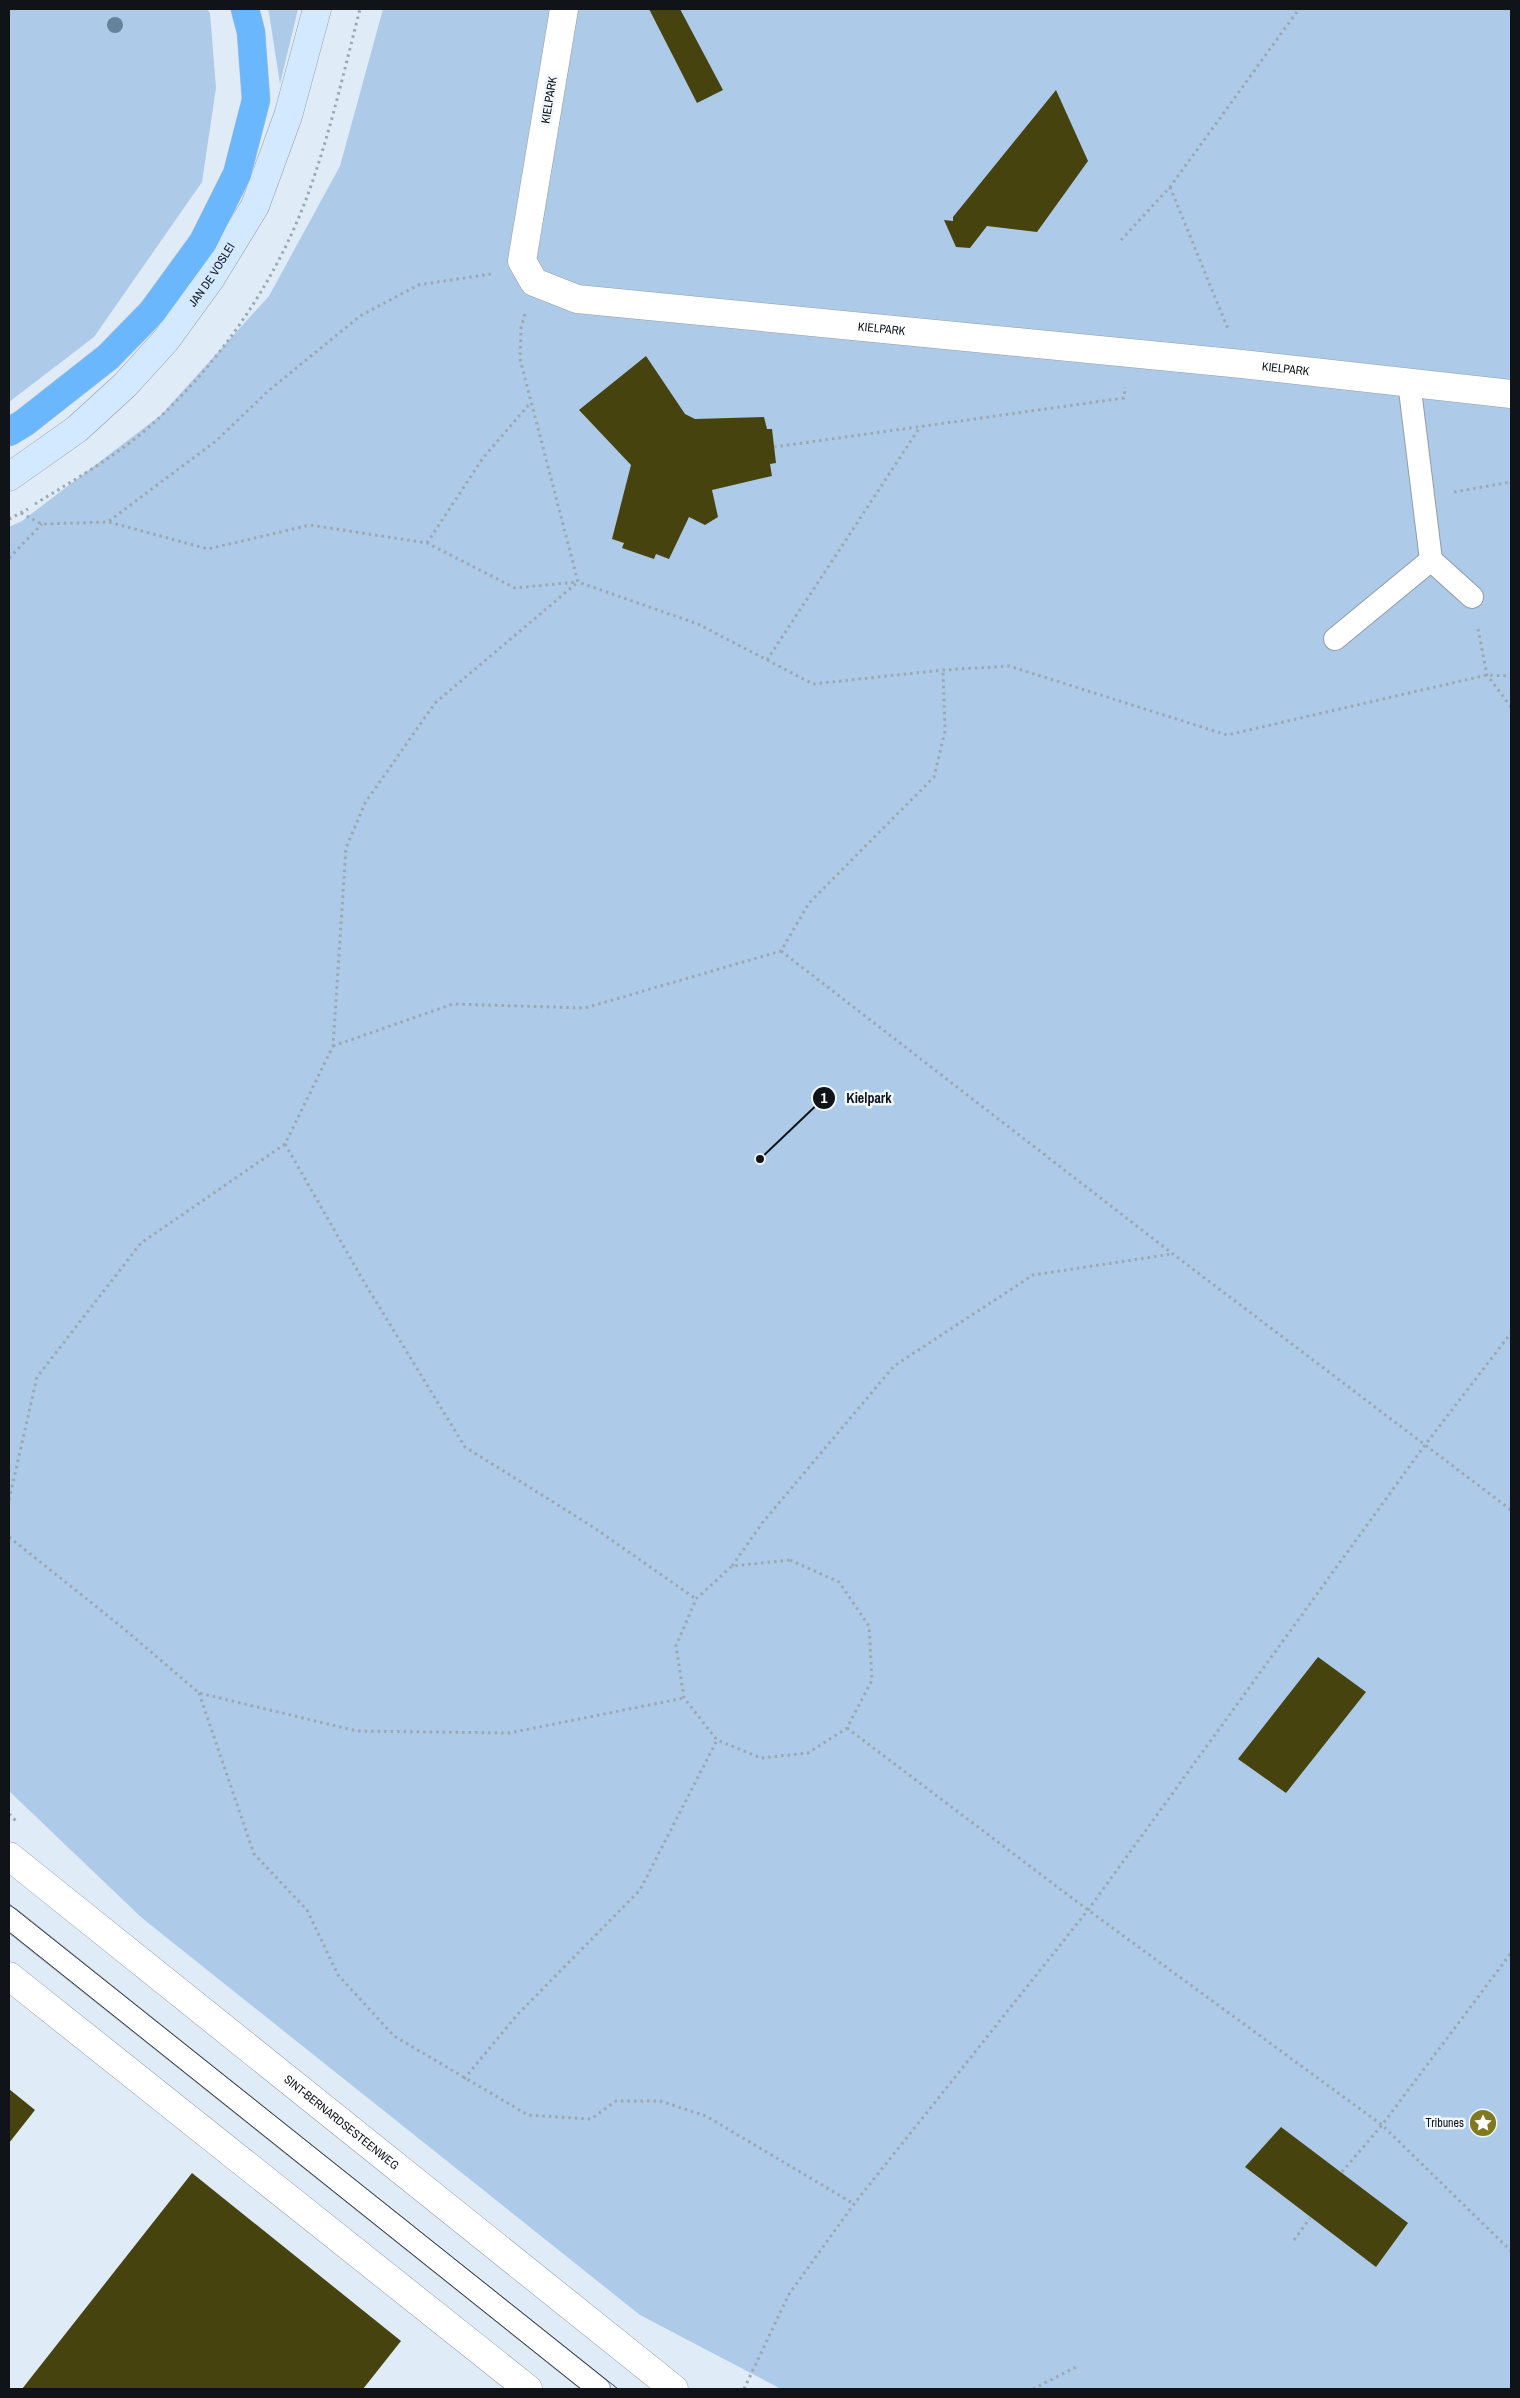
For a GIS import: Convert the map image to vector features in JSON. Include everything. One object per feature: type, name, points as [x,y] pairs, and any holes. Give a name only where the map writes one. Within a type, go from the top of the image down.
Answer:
[{"type":"highway","points":[[9,432],[24,423],[108,357],[152,312],[203,242],[237,174],[256,100],[251,32],[245,9]]},
{"type":"main road","name":"JAN DE VOSLEI","points":[[9,477],[77,429],[126,386],[166,340],[211,278],[255,206],[288,116],[317,9]]},
{"type":"street","name":"KIELPARK","points":[[564,9],[528,272],[577,299],[1242,364],[1511,394]]},
{"type":"street","name":"SINT-BERNARDSESTEENWEG","points":[[9,1856],[674,2389]]},
{"type":"street","points":[[9,1976],[528,2389]]},
{"type":"lane","points":[[1409,382],[1431,560],[1472,597]]},
{"type":"lane","points":[[1335,640],[1431,560]]},
{"type":"lane","points":[[9,1918],[599,2389]]},
{"type":"path","points":[[1121,240],[1170,187],[1299,9]]},
{"type":"path","points":[[1170,187],[1242,364]]},
{"type":"path","points":[[109,522],[216,441],[267,392],[360,316],[418,285],[488,275],[528,272],[521,328],[520,360],[578,582]]},
{"type":"path","points":[[774,447],[1124,398],[1129,353]]},
{"type":"path","points":[[427,543],[483,458],[532,402]]},
{"type":"path","points":[[767,660],[921,426]]},
{"type":"path","points":[[1424,496],[1511,482]]},
{"type":"path","points":[[9,520],[21,513],[42,524],[109,522],[208,549],[310,525],[427,543],[515,588],[578,582],[698,624],[813,684],[943,670],[1010,666],[1227,734],[1487,675],[1511,676]]},
{"type":"path","points":[[9,558],[42,524]]},
{"type":"path","points":[[9,1500],[37,1377],[141,1243],[285,1144],[332,1046],[346,848],[365,803],[435,703],[578,582]]},
{"type":"path","points":[[1472,597],[1487,675],[1511,707]]},
{"type":"path","points":[[332,1046],[453,1004],[585,1008],[781,951],[809,903],[934,777],[945,731],[943,670]]},
{"type":"path","points":[[781,951],[1173,1254],[1511,1510]]},
{"type":"path","points":[[285,1144],[364,1282],[466,1447],[590,1525],[696,1599]]},
{"type":"path","points":[[732,1566],[790,1560],[839,1582],[869,1626],[872,1680],[847,1728],[808,1753],[761,1758],[718,1740],[684,1698],[676,1646],[696,1599],[732,1566],[763,1522],[894,1366],[1033,1275],[1173,1254]]},
{"type":"path","points":[[744,2389],[788,2294],[854,2204],[1088,1910],[1425,1445],[1511,1333]]},
{"type":"path","points":[[9,1537],[123,1628],[199,1693],[357,1731],[509,1733],[684,1698]]},
{"type":"path","points":[[199,1693],[254,1854],[307,1910],[338,1975],[394,2036],[464,2079],[528,2114],[591,2119],[616,2102],[660,2101],[706,2116],[854,2204]]},
{"type":"path","points":[[847,1728],[1088,1910],[1382,2125],[1511,2251]]},
{"type":"path","points":[[464,2079],[517,2015],[640,1890],[718,1740]]},
{"type":"path","points":[[1342,2172],[1382,2125],[1511,1953]]},
{"type":"path","points":[[1294,2240],[1310,2218]]},
{"type":"path","points":[[1032,2389],[1078,2366]]},
{"type":"shaded area","points":[[9,9],[207,9],[210,13],[216,88],[202,182],[94,337],[9,402]]},
{"type":"shaded area","points":[[268,9],[298,9],[280,84],[269,13]]},
{"type":"shaded area","points":[[383,9],[1511,9],[1511,2389],[781,2389],[640,2315],[142,1918],[9,1791],[9,527],[22,521],[161,415],[269,296],[340,166]]},
{"type":"building","points":[[649,9],[680,9],[723,90],[697,103]]},
{"type":"building","points":[[1056,90],[1088,161],[1037,232],[987,226],[970,248],[956,247],[944,220],[953,221],[953,217]]},
{"type":"building","points":[[646,356],[685,414],[695,419],[764,417],[767,429],[772,429],[776,463],[770,464],[772,476],[712,490],[718,517],[705,525],[689,517],[669,559],[656,554],[654,559],[622,548],[624,543],[612,539],[631,465],[579,410]]},
{"type":"building","points":[[1318,1657],[1366,1692],[1286,1793],[1238,1759]]},
{"type":"building","points":[[9,2089],[35,2110],[9,2143]]},
{"type":"building","points":[[1281,2127],[1408,2223],[1376,2267],[1245,2167]]},
{"type":"building","points":[[192,2173],[401,2341],[363,2389],[22,2389]]},
{"type":"tram line","points":[[9,1904],[618,2389]]},
{"type":"tram line","points":[[9,1932],[581,2389]]},
{"type":"place","name":"Kielpark","points":[[760,1159]]},
{"type":"place","name":"Tribunes","points":[[1483,2123]]}]
